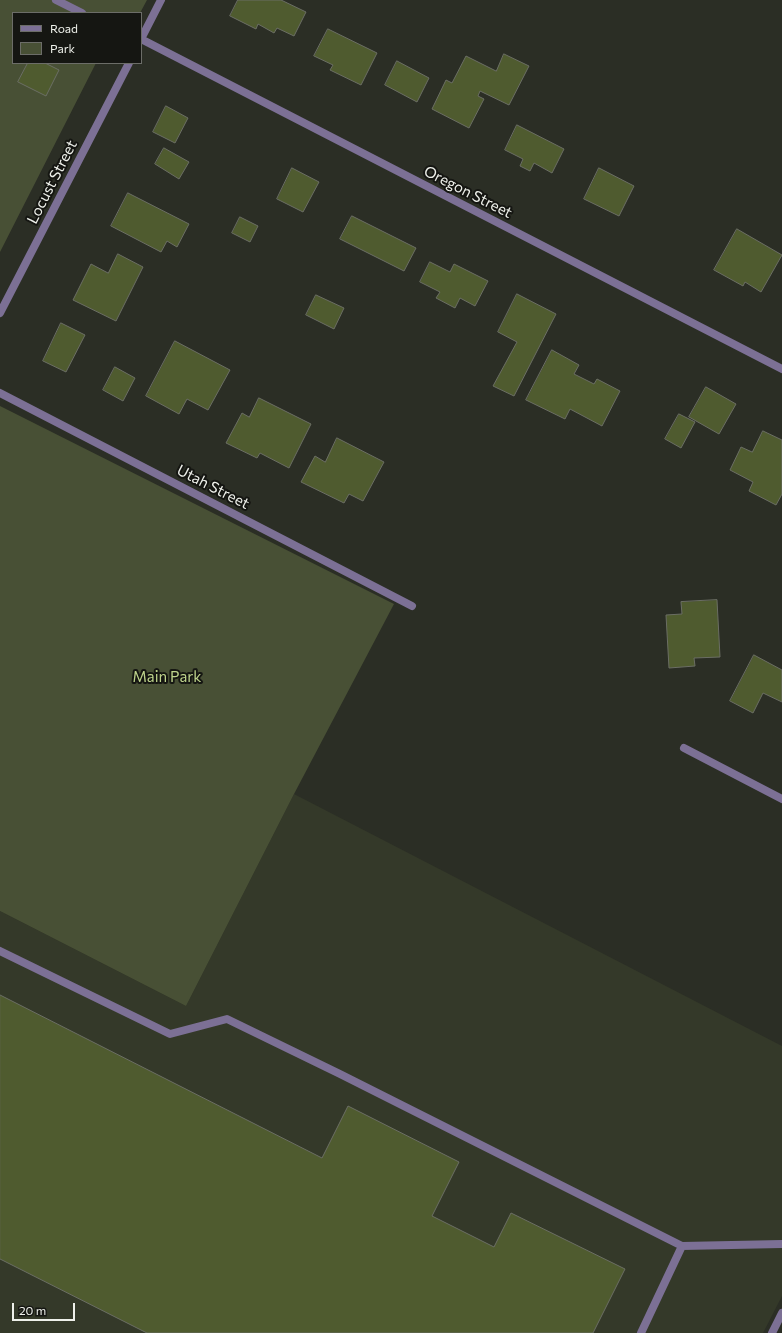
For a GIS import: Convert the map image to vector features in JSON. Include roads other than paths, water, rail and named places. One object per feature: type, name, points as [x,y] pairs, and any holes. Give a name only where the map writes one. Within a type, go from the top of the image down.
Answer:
[{"type":"street","points":[[56,0],[80,12]]},
{"type":"street","points":[[142,37],[162,0]]},
{"type":"street","name":"Oregon Street","points":[[142,40],[782,369]]},
{"type":"street","name":"Locust Street","points":[[0,313],[128,64]]},
{"type":"street","name":"Utah Street","points":[[0,393],[412,606]]},
{"type":"street","points":[[684,748],[782,798]]},
{"type":"street","points":[[0,951],[170,1034],[227,1019],[340,1074],[682,1246],[782,1244]]},
{"type":"street","points":[[641,1333],[682,1246]]},
{"type":"street","points":[[772,1333],[782,1314]]},
{"type":"park label","name":"Main Park","points":[[167,677]]}]
